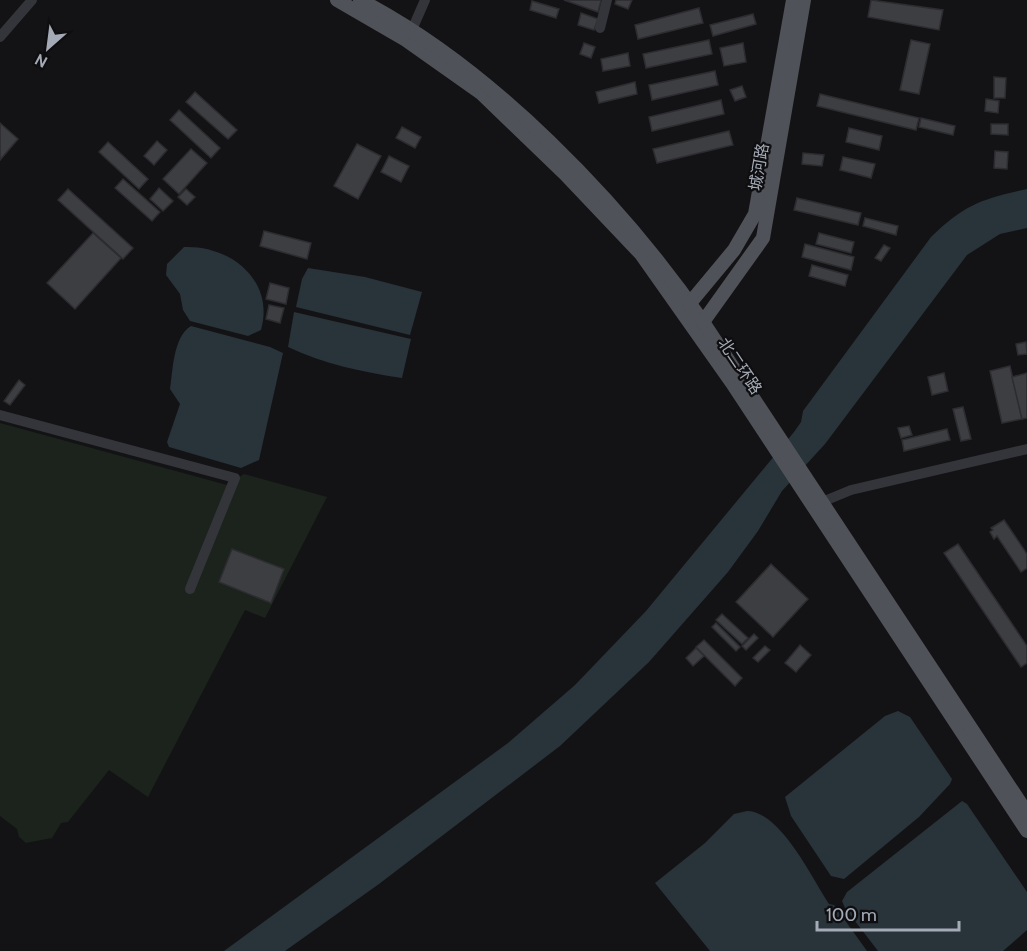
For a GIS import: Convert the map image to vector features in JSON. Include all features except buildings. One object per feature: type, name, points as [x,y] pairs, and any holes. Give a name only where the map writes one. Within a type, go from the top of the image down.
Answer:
[{"type":"main road","name":"北二环路","points":[[337,0],[406,40],[481,93],[565,174],[641,254],[773,438],[1027,831]]},
{"type":"main road","name":"北二环路","points":[[360,0],[447,55],[487,87],[572,164],[649,247],[703,322],[773,438]]},
{"type":"main road","name":"城河路","points":[[690,303],[734,250],[755,214],[792,0]]},
{"type":"main road","name":"城河路","points":[[703,322],[763,238],[804,0]]},
{"type":"main road","name":"北二环路","points":[[808,491],[822,502],[1027,813]]},
{"type":"street","points":[[0,37],[32,0]]},
{"type":"street","points":[[411,32],[425,0]]},
{"type":"street","points":[[600,28],[607,0]]},
{"type":"street","points":[[0,415],[235,478],[190,589]]},
{"type":"street","points":[[822,502],[851,490],[1027,449]]},
{"type":"shaded area","points":[[1027,189],[1027,228],[1000,234],[967,255],[825,444],[782,491],[758,531],[728,572],[649,662],[560,746],[379,884],[285,951],[224,951],[508,743],[575,685],[646,611],[794,432],[801,422],[803,411],[931,237],[953,217],[974,205],[997,196]]},
{"type":"shaded area","points":[[184,247],[218,252],[233,259],[245,269],[255,282],[261,296],[264,312],[261,330],[248,336],[190,321],[183,310],[180,294],[166,275],[167,264]]},
{"type":"shaded area","points":[[308,268],[365,277],[422,292],[410,335],[296,307],[302,279]]},
{"type":"shaded area","points":[[294,312],[411,339],[402,378],[344,367],[288,347]]},
{"type":"shaded area","points":[[191,326],[270,347],[283,353],[259,460],[241,468],[169,447],[167,442],[180,404],[170,389],[175,354],[185,331]]},
{"type":"shaded area","points":[[0,423],[227,485],[244,474],[327,497],[265,618],[245,610],[148,797],[109,770],[68,822],[61,823],[52,838],[26,843],[19,837],[17,829],[0,816]]},
{"type":"shaded area","points":[[898,711],[910,717],[952,779],[950,784],[919,817],[844,879],[831,876],[791,816],[785,797],[885,716]]},
{"type":"shaded area","points":[[962,801],[967,804],[1027,892],[1027,930],[1003,951],[878,951],[845,908],[842,901],[847,892]]},
{"type":"shaded area","points":[[747,811],[759,814],[783,834],[829,904],[834,905],[867,951],[710,951],[655,883],[705,843],[734,814]]}]
